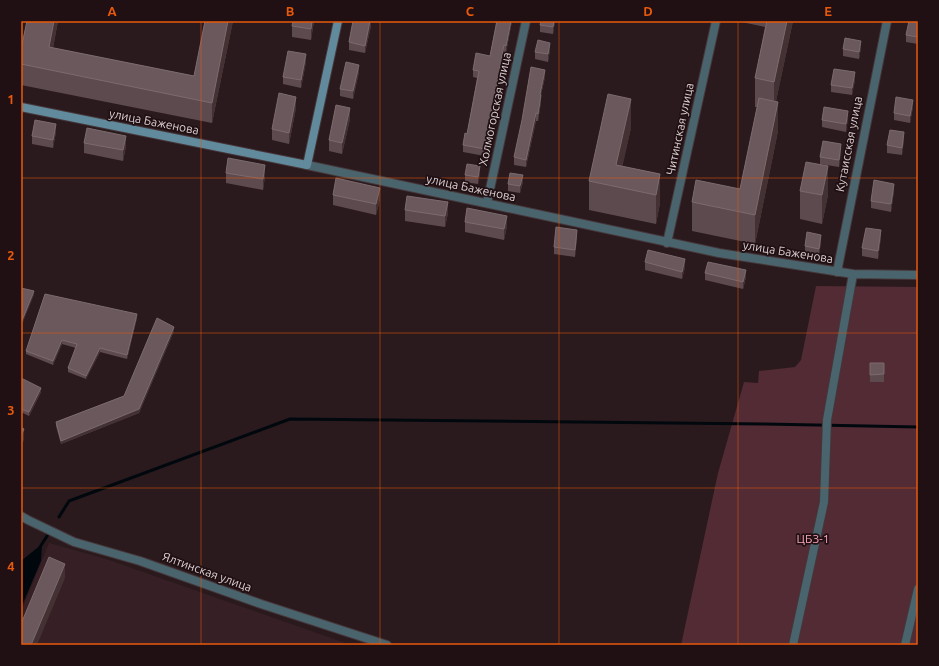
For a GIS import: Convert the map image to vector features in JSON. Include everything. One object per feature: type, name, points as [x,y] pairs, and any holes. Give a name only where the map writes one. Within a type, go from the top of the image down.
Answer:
[{"type":"street","points":[[307,165],[338,21]]},
{"type":"street","name":"Холмогорская улица","points":[[487,203],[526,21]]},
{"type":"street","name":"Читинская улица","points":[[668,243],[716,21]]},
{"type":"street","name":"Кутаисская улица","points":[[837,272],[887,21]]},
{"type":"street","name":"улица Баженова","points":[[21,107],[307,165],[719,253],[853,274],[918,275]]},
{"type":"street","points":[[793,645],[824,502],[827,420],[853,274]]},
{"type":"street","name":"Ялтинская улица","points":[[21,516],[74,542],[140,561],[261,604],[387,645]]},
{"type":"street","points":[[905,645],[918,589]]},
{"type":"shaded area","points":[[49,543],[106,559],[351,645],[21,645],[21,612]]},
{"type":"shaded area","points":[[42,544],[41,561],[21,608],[21,561]]},
{"type":"green space","name":"ЦБЗ-1","points":[[816,286],[918,287],[918,645],[681,645],[718,473],[744,382],[758,383],[759,371],[795,367],[801,360]]},
{"type":"building","points":[[27,21],[54,21],[49,47],[194,76],[205,21],[228,21],[212,103],[21,64],[21,49]]},
{"type":"building","points":[[293,21],[312,21],[311,29],[292,26]]},
{"type":"building","points":[[353,21],[370,21],[365,46],[349,42]]},
{"type":"building","points":[[497,21],[511,21],[506,46],[504,45],[485,149],[463,145],[465,133],[467,134],[479,71],[473,70],[476,53],[490,56]]},
{"type":"building","points":[[541,21],[554,21],[553,27],[540,25]]},
{"type":"building","points":[[767,21],[787,21],[774,82],[755,78]]},
{"type":"building","points":[[909,21],[918,21],[918,37],[906,35]]},
{"type":"building","points":[[845,38],[861,41],[859,52],[843,49]]},
{"type":"building","points":[[538,40],[550,43],[548,54],[535,52]]},
{"type":"building","points":[[288,51],[306,54],[301,80],[283,77]]},
{"type":"building","points":[[346,62],[359,65],[353,91],[340,89]]},
{"type":"building","points":[[531,67],[545,70],[538,114],[536,113],[526,160],[514,157]]},
{"type":"building","points":[[834,69],[855,72],[852,88],[831,85]]},
{"type":"building","points":[[279,93],[296,97],[289,133],[272,129]]},
{"type":"building","points":[[608,94],[631,99],[616,165],[660,174],[656,195],[589,181]]},
{"type":"building","points":[[896,97],[913,100],[910,116],[894,113]]},
{"type":"building","points":[[759,98],[778,102],[755,215],[692,202],[696,180],[740,189]]},
{"type":"building","points":[[336,105],[350,108],[342,143],[329,140]]},
{"type":"building","points":[[824,107],[848,111],[846,124],[822,120]]},
{"type":"building","points":[[35,120],[56,124],[53,140],[32,136]]},
{"type":"building","points":[[87,128],[126,136],[123,150],[84,143]]},
{"type":"building","points":[[890,130],[904,132],[902,148],[887,145]]},
{"type":"building","points":[[823,141],[841,144],[839,160],[820,157]]},
{"type":"building","points":[[228,158],[265,165],[263,179],[226,173]]},
{"type":"building","points":[[806,162],[828,166],[822,195],[800,191]]},
{"type":"building","points":[[467,164],[480,166],[478,177],[465,175]]},
{"type":"building","points":[[510,173],[523,175],[520,186],[508,184]]},
{"type":"building","points":[[336,178],[380,188],[376,204],[333,195]]},
{"type":"building","points":[[874,180],[894,184],[891,204],[871,201]]},
{"type":"building","points":[[407,196],[448,202],[445,216],[405,210]]},
{"type":"building","points":[[467,208],[507,216],[504,229],[465,222]]},
{"type":"building","points":[[556,227],[577,230],[575,250],[554,247]]},
{"type":"building","points":[[866,228],[881,230],[878,251],[862,248]]},
{"type":"building","points":[[807,232],[821,235],[819,249],[805,246]]},
{"type":"building","points":[[648,250],[685,259],[682,272],[645,262]]},
{"type":"building","points":[[708,262],[746,270],[743,282],[705,273]]},
{"type":"building","points":[[21,288],[34,291],[21,323]]},
{"type":"building","points":[[45,294],[137,314],[127,355],[100,348],[86,376],[68,368],[77,344],[62,340],[53,361],[26,351]]},
{"type":"building","points":[[157,318],[174,327],[139,409],[61,441],[56,422],[124,396]]},
{"type":"building","points":[[870,363],[884,363],[884,374],[870,375]]},
{"type":"building","points":[[21,378],[41,388],[29,412],[21,409]]},
{"type":"building","points":[[21,427],[24,429],[21,436]]},
{"type":"building","points":[[49,557],[65,564],[31,645],[21,645],[21,624]]},
{"type":"waterway","points":[[59,517],[69,501],[290,419],[918,427]]},
{"type":"waterway","points":[[40,547],[49,533]]}]
